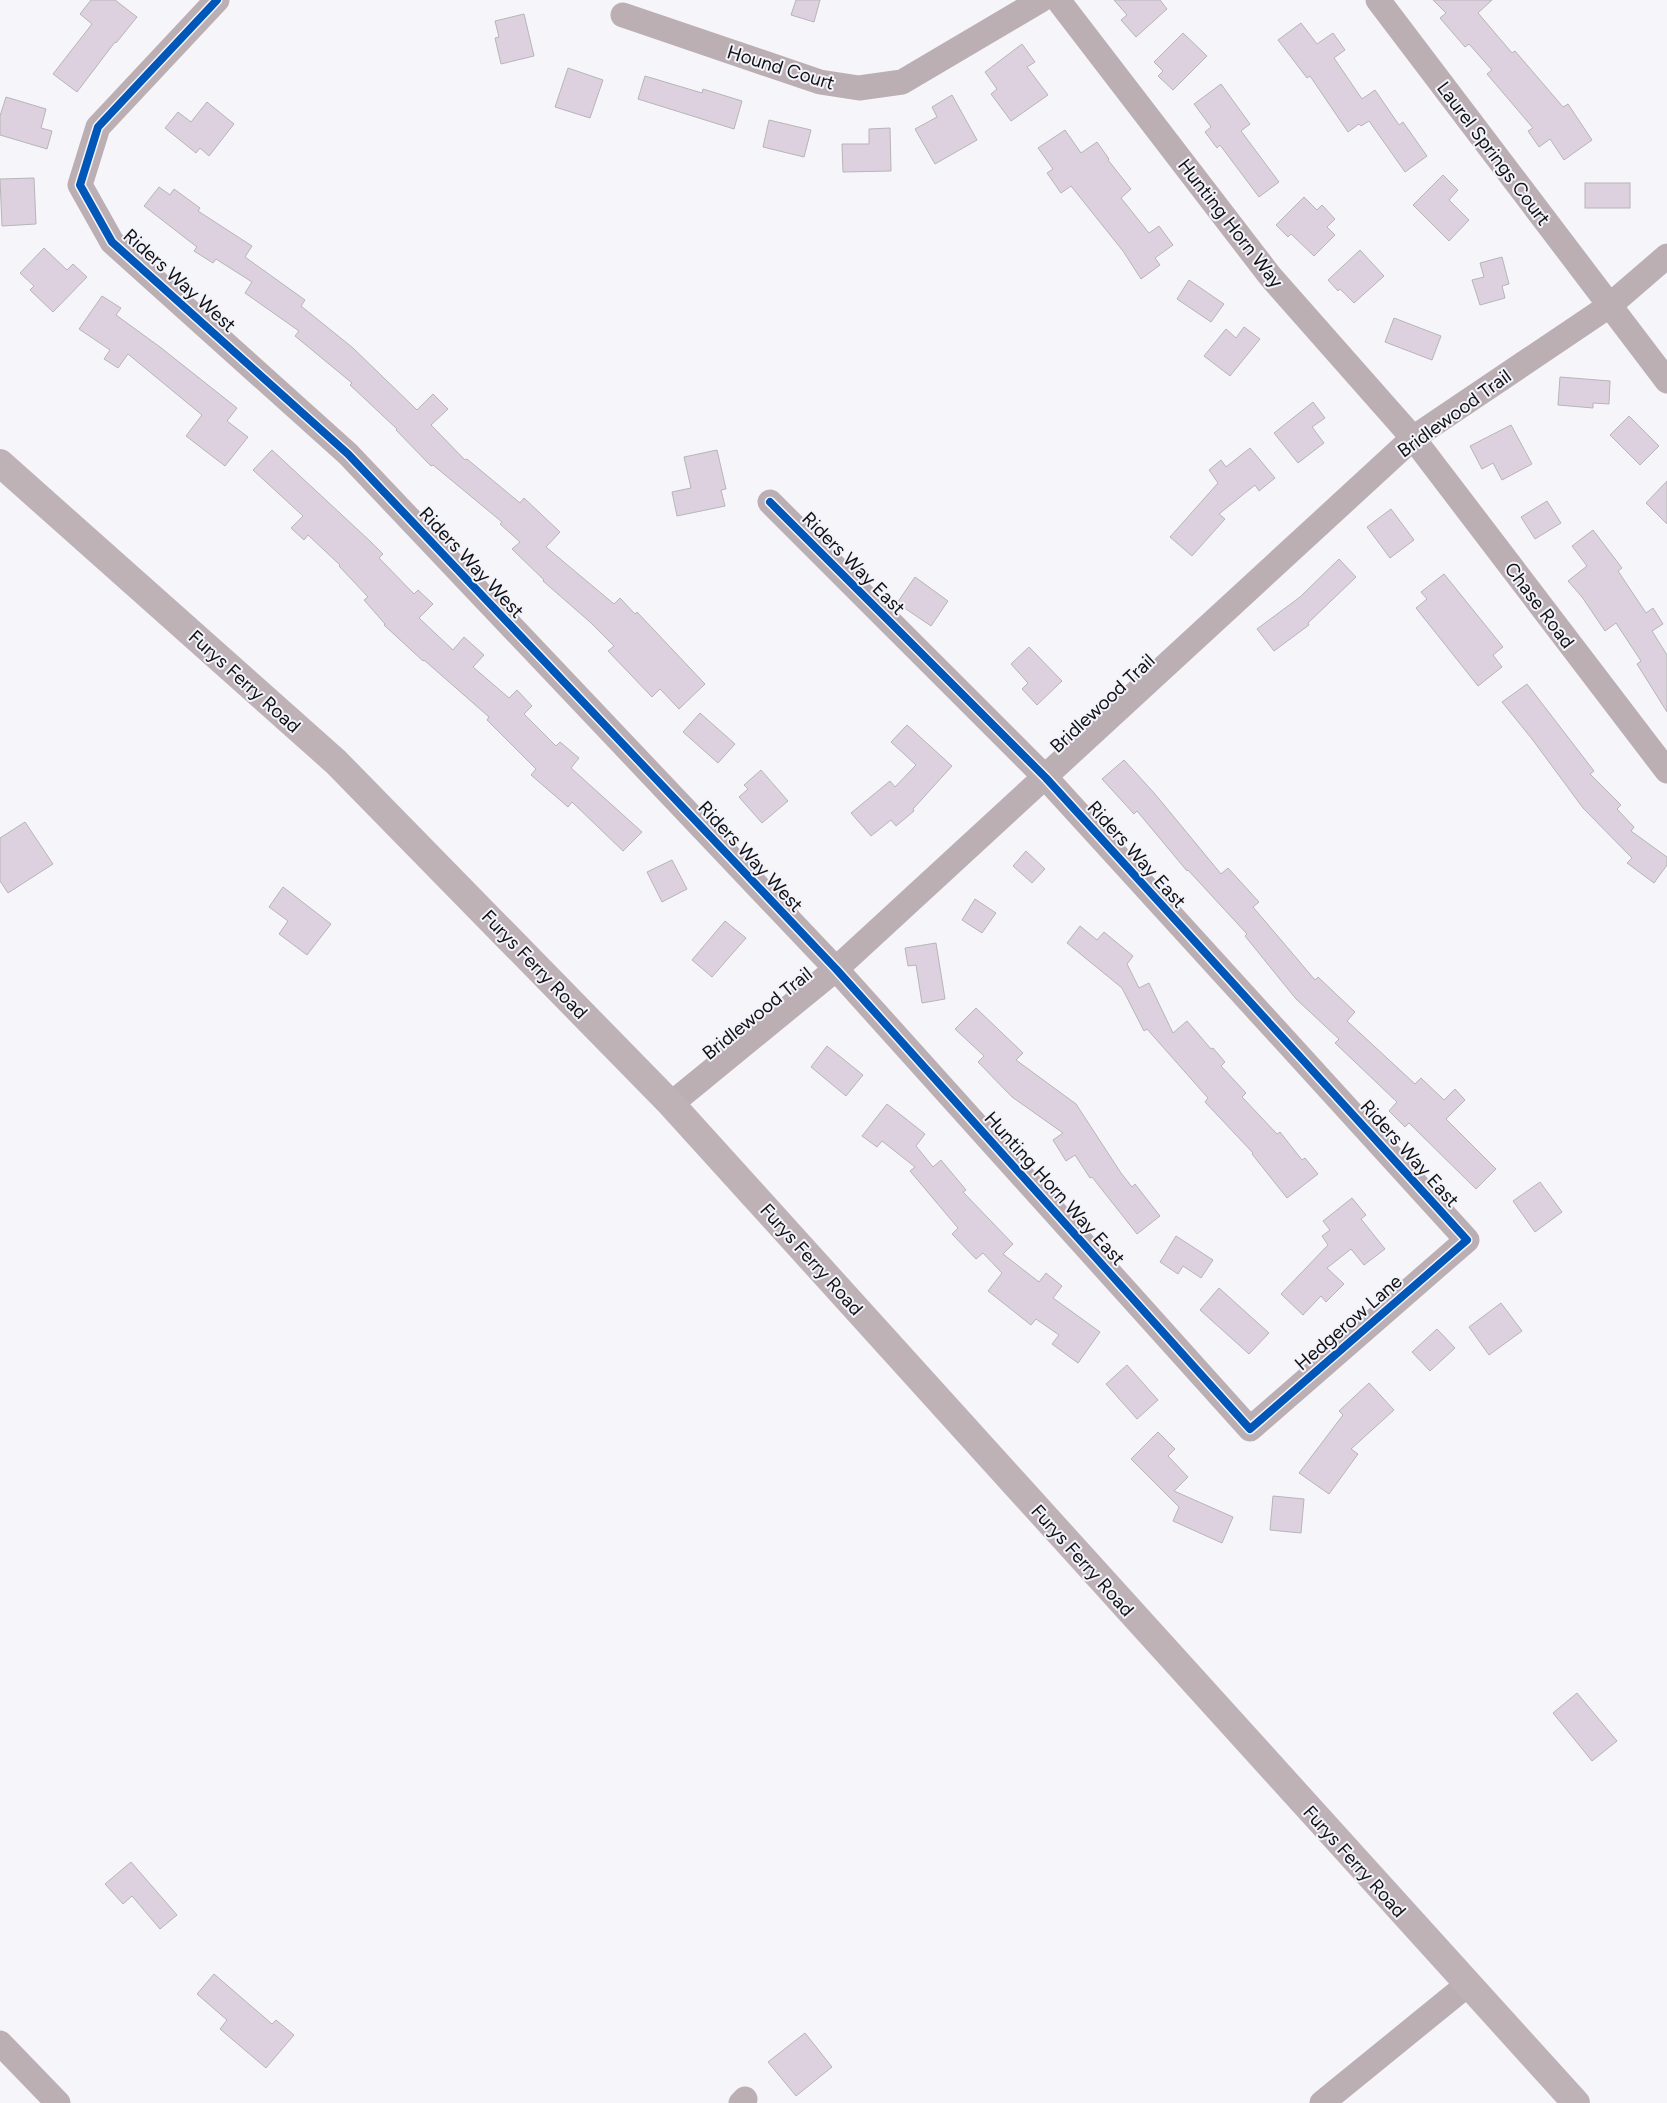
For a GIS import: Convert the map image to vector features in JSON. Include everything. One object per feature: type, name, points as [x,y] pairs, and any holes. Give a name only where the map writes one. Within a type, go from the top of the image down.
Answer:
[{"type":"main road","name":"Furys Ferry Road","points":[[0,463],[336,762],[671,1104],[1467,1985],[1576,2103]]},
{"type":"street","name":"Riders Way West","points":[[217,0],[98,127],[80,185],[112,242],[348,454],[836,969]]},
{"type":"street","name":"Hound Court","points":[[623,15],[820,82],[859,88],[902,82],[1040,0]]},
{"type":"street","name":"Hunting Horn Way","points":[[1058,0],[1270,276],[1413,438]]},
{"type":"street","name":"Laurel Springs Court","points":[[1378,0],[1667,382]]},
{"type":"street","name":"Bridlewood Trail","points":[[671,1104],[836,969],[1046,778],[1185,647],[1413,438],[1609,306],[1667,256]]},
{"type":"street","name":"Chase Road","points":[[1413,438],[1667,771]]},
{"type":"street","name":"Riders Way East","points":[[770,502],[1046,778],[1467,1240]]},
{"type":"street","name":"Hunting Horn Way East","points":[[836,969],[1250,1429]]},
{"type":"street","name":"Hedgerow Lane","points":[[1250,1429],[1467,1240]]},
{"type":"street","points":[[1322,2103],[1467,1985]]},
{"type":"street","points":[[0,2043],[58,2103]]},
{"type":"building","points":[[91,0],[115,0],[137,17],[115,42],[77,92],[53,74],[92,24],[80,14]]},
{"type":"building","points":[[796,0],[820,0],[814,22],[791,15]]},
{"type":"building","points":[[1114,0],[1160,0],[1167,9],[1136,37],[1121,20],[1127,15]]},
{"type":"building","points":[[1433,0],[1492,0],[1478,13],[1512,53],[1515,51],[1563,107],[1568,104],[1592,140],[1564,160],[1550,139],[1539,147],[1528,131],[1533,128],[1487,74],[1492,70],[1469,44],[1465,47],[1440,18],[1446,13]]},
{"type":"building","points":[[524,14],[534,56],[501,64],[495,38],[499,37],[495,21]]},
{"type":"building","points":[[1301,23],[1317,44],[1333,33],[1345,50],[1334,58],[1362,99],[1375,90],[1399,125],[1403,122],[1427,156],[1405,172],[1369,121],[1361,126],[1359,124],[1348,132],[1310,76],[1307,78],[1278,40]]},
{"type":"building","points":[[1183,33],[1207,56],[1173,90],[1158,76],[1163,71],[1154,62]]},
{"type":"building","points":[[1022,44],[1035,62],[1027,67],[1048,95],[1011,121],[991,94],[997,89],[985,72]]},
{"type":"building","points":[[568,68],[603,80],[590,118],[555,107]]},
{"type":"building","points":[[645,76],[702,93],[703,89],[742,101],[734,129],[638,99]]},
{"type":"building","points":[[1221,84],[1250,124],[1241,131],[1279,182],[1259,197],[1220,145],[1217,148],[1205,132],[1211,127],[1194,104]]},
{"type":"building","points":[[952,95],[977,140],[935,164],[915,129],[937,117],[932,107]]},
{"type":"building","points":[[6,97],[46,109],[41,128],[52,131],[47,149],[0,135],[0,116]]},
{"type":"building","points":[[207,102],[234,124],[209,156],[200,148],[196,153],[165,128],[178,112],[191,122]]},
{"type":"building","points":[[769,120],[811,130],[804,157],[763,147]]},
{"type":"building","points":[[890,128],[891,171],[843,172],[842,144],[869,144],[869,129]]},
{"type":"building","points":[[1065,130],[1081,153],[1097,142],[1108,160],[1131,189],[1121,198],[1149,233],[1159,226],[1173,245],[1155,258],[1160,265],[1141,279],[1123,251],[1071,186],[1061,193],[1047,173],[1053,169],[1038,148]]},
{"type":"building","points":[[1443,175],[1458,190],[1449,200],[1469,220],[1449,241],[1413,205]]},
{"type":"building","points":[[34,178],[36,224],[2,226],[0,179]]},
{"type":"building","points":[[1585,183],[1630,183],[1630,208],[1585,208]]},
{"type":"building","points":[[159,187],[170,195],[174,189],[200,208],[198,211],[252,246],[245,257],[305,300],[301,306],[353,348],[417,410],[433,394],[448,409],[431,425],[465,460],[467,459],[520,503],[524,498],[560,532],[546,547],[614,604],[620,598],[635,614],[637,612],[705,684],[679,709],[660,689],[652,697],[608,651],[614,646],[543,581],[512,549],[520,542],[500,524],[502,522],[433,465],[431,466],[397,429],[350,385],[352,383],[295,336],[299,331],[245,293],[252,282],[216,259],[213,263],[194,251],[197,247],[144,206]]},
{"type":"building","points":[[1304,197],[1317,210],[1322,205],[1335,219],[1327,227],[1335,235],[1314,256],[1291,234],[1288,237],[1276,225]]},
{"type":"building","points":[[44,248],[67,270],[73,264],[87,277],[53,312],[30,290],[34,286],[20,273]]},
{"type":"building","points":[[1360,250],[1384,276],[1354,303],[1340,289],[1338,291],[1328,280]]},
{"type":"building","points":[[1502,257],[1509,284],[1502,286],[1505,298],[1480,305],[1472,280],[1484,277],[1480,263]]},
{"type":"building","points":[[1189,280],[1224,304],[1211,322],[1177,299]]},
{"type":"building","points":[[102,296],[121,308],[116,315],[237,408],[227,421],[248,437],[225,466],[186,436],[202,415],[128,354],[118,368],[104,359],[110,350],[79,329]]},
{"type":"building","points":[[1394,318],[1441,336],[1432,360],[1385,342]]},
{"type":"building","points":[[1244,327],[1260,339],[1230,376],[1204,356],[1226,329],[1236,338]]},
{"type":"building","points":[[1560,377],[1610,381],[1609,404],[1593,403],[1593,408],[1558,405]]},
{"type":"building","points":[[1313,402],[1325,418],[1312,427],[1324,443],[1298,463],[1274,433]]},
{"type":"building","points":[[1629,416],[1659,446],[1640,465],[1610,435]]},
{"type":"building","points":[[1511,425],[1532,464],[1502,480],[1493,463],[1482,469],[1470,446]]},
{"type":"building","points":[[1250,448],[1275,478],[1259,491],[1255,485],[1219,514],[1225,519],[1192,556],[1170,537],[1218,483],[1209,470],[1221,460],[1226,467]]},
{"type":"building","points":[[272,450],[383,554],[379,558],[414,594],[418,590],[433,604],[419,618],[453,650],[464,637],[484,655],[473,667],[509,698],[517,690],[532,706],[524,714],[556,746],[560,742],[579,758],[571,768],[642,832],[623,851],[572,802],[568,807],[531,775],[536,769],[487,720],[489,717],[384,625],[364,600],[368,597],[340,565],[308,535],[304,540],[291,528],[303,516],[253,470]]},
{"type":"building","points":[[717,450],[726,489],[721,490],[725,506],[677,516],[672,492],[691,488],[684,457]]},
{"type":"building","points":[[1667,481],[1667,524],[1646,503]]},
{"type":"building","points":[[1547,501],[1561,523],[1535,539],[1521,517]]},
{"type":"building","points":[[1391,509],[1414,540],[1390,558],[1367,527]]},
{"type":"building","points":[[1593,530],[1622,568],[1618,571],[1646,613],[1653,608],[1663,624],[1652,631],[1667,655],[1667,712],[1637,664],[1641,661],[1616,623],[1605,631],[1582,597],[1568,581],[1587,566],[1572,546]]},
{"type":"building","points":[[1339,559],[1356,577],[1308,623],[1309,625],[1274,651],[1257,629],[1300,597]]},
{"type":"building","points":[[1444,574],[1503,647],[1493,655],[1502,667],[1478,686],[1416,608],[1427,599],[1421,592]]},
{"type":"building","points":[[915,577],[948,601],[931,626],[897,603]]},
{"type":"building","points":[[1029,647],[1062,681],[1037,705],[1022,689],[1028,683],[1011,664]]},
{"type":"building","points":[[1527,684],[1594,771],[1590,774],[1621,805],[1617,809],[1634,827],[1631,831],[1667,857],[1667,865],[1654,883],[1627,863],[1632,858],[1583,808],[1502,702]]},
{"type":"building","points":[[700,713],[735,744],[718,763],[683,732]]},
{"type":"building","points":[[907,725],[952,766],[913,809],[914,811],[896,826],[891,820],[871,836],[851,813],[890,781],[895,787],[916,765],[891,742]]},
{"type":"building","points":[[1124,760],[1155,794],[1221,874],[1228,868],[1259,902],[1253,907],[1315,980],[1318,977],[1355,1012],[1347,1021],[1415,1084],[1421,1078],[1444,1100],[1455,1089],[1465,1100],[1446,1119],[1496,1169],[1476,1189],[1409,1123],[1405,1127],[1389,1111],[1397,1102],[1335,1043],[1339,1039],[1296,999],[1245,936],[1247,934],[1187,871],[1137,811],[1134,814],[1102,779]]},
{"type":"building","points":[[761,770],[788,801],[762,823],[739,797],[748,789],[744,785]]},
{"type":"building","points":[[25,822],[53,864],[8,893],[0,881],[0,838]]},
{"type":"building","points":[[1026,851],[1045,869],[1032,883],[1013,866]]},
{"type":"building","points":[[672,860],[687,889],[662,902],[647,872]]},
{"type":"building","points":[[283,887],[331,924],[307,955],[279,934],[288,921],[269,907]]},
{"type":"building","points":[[975,899],[996,913],[982,933],[962,920]]},
{"type":"building","points":[[725,921],[746,938],[712,977],[692,960]]},
{"type":"building","points":[[1080,926],[1097,940],[1104,932],[1133,956],[1127,964],[1139,988],[1149,983],[1173,1033],[1187,1021],[1225,1062],[1221,1066],[1246,1093],[1242,1097],[1277,1134],[1280,1132],[1302,1160],[1305,1158],[1318,1174],[1287,1198],[1253,1153],[1205,1102],[1208,1098],[1147,1029],[1144,1031],[1122,988],[1067,943]]},
{"type":"building","points":[[936,943],[945,999],[922,1003],[916,965],[908,966],[905,948]]},
{"type":"building","points":[[976,1008],[1023,1053],[1016,1060],[1076,1104],[1121,1173],[1132,1187],[1135,1184],[1160,1216],[1137,1234],[1092,1177],[1090,1178],[1075,1155],[1066,1161],[1053,1140],[1063,1133],[1012,1097],[978,1062],[984,1056],[955,1029]]},
{"type":"building","points":[[827,1046],[863,1075],[846,1096],[811,1067]]},
{"type":"building","points":[[887,1104],[925,1134],[916,1146],[933,1167],[941,1160],[966,1190],[963,1192],[1013,1244],[1003,1254],[1039,1282],[1046,1273],[1062,1286],[1053,1298],[1100,1332],[1078,1363],[1052,1344],[1059,1335],[1036,1319],[1031,1325],[988,1291],[1002,1273],[983,1253],[976,1259],[952,1234],[958,1228],[910,1171],[915,1167],[882,1141],[877,1147],[862,1136]]},
{"type":"building","points":[[1540,1182],[1562,1212],[1535,1232],[1513,1201]]},
{"type":"building","points":[[1352,1198],[1366,1215],[1361,1219],[1385,1249],[1364,1265],[1351,1249],[1327,1268],[1344,1284],[1326,1302],[1321,1296],[1303,1315],[1281,1294],[1328,1245],[1322,1236],[1330,1230],[1323,1221]]},
{"type":"building","points":[[1176,1236],[1213,1260],[1201,1278],[1183,1266],[1178,1274],[1160,1262]]},
{"type":"building","points":[[1219,1288],[1269,1333],[1249,1354],[1200,1310]]},
{"type":"building","points":[[1501,1303],[1522,1331],[1489,1355],[1469,1327]]},
{"type":"building","points":[[1437,1329],[1455,1348],[1430,1371],[1412,1352]]},
{"type":"building","points":[[1127,1365],[1158,1400],[1137,1419],[1106,1384]]},
{"type":"building","points":[[1369,1383],[1394,1410],[1351,1449],[1358,1454],[1329,1494],[1299,1473],[1343,1415],[1339,1411]]},
{"type":"building","points":[[1158,1432],[1175,1449],[1168,1456],[1188,1477],[1174,1491],[1233,1517],[1222,1543],[1173,1521],[1179,1507],[1131,1459]]},
{"type":"building","points":[[1273,1496],[1304,1499],[1301,1533],[1270,1530]]},
{"type":"building","points":[[1577,1693],[1617,1741],[1592,1761],[1553,1713]]},
{"type":"building","points":[[131,1862],[177,1915],[160,1929],[132,1896],[123,1904],[105,1884]]},
{"type":"building","points":[[214,1974],[272,2024],[276,2020],[294,2035],[266,2068],[220,2029],[227,2020],[197,1994]]},
{"type":"building","points":[[805,2033],[832,2067],[796,2096],[768,2062]]},
{"type":"cycle path","points":[[217,0],[98,127],[80,185],[112,242],[348,454],[836,969],[1250,1429],[1467,1240],[1046,778],[770,502]]}]
